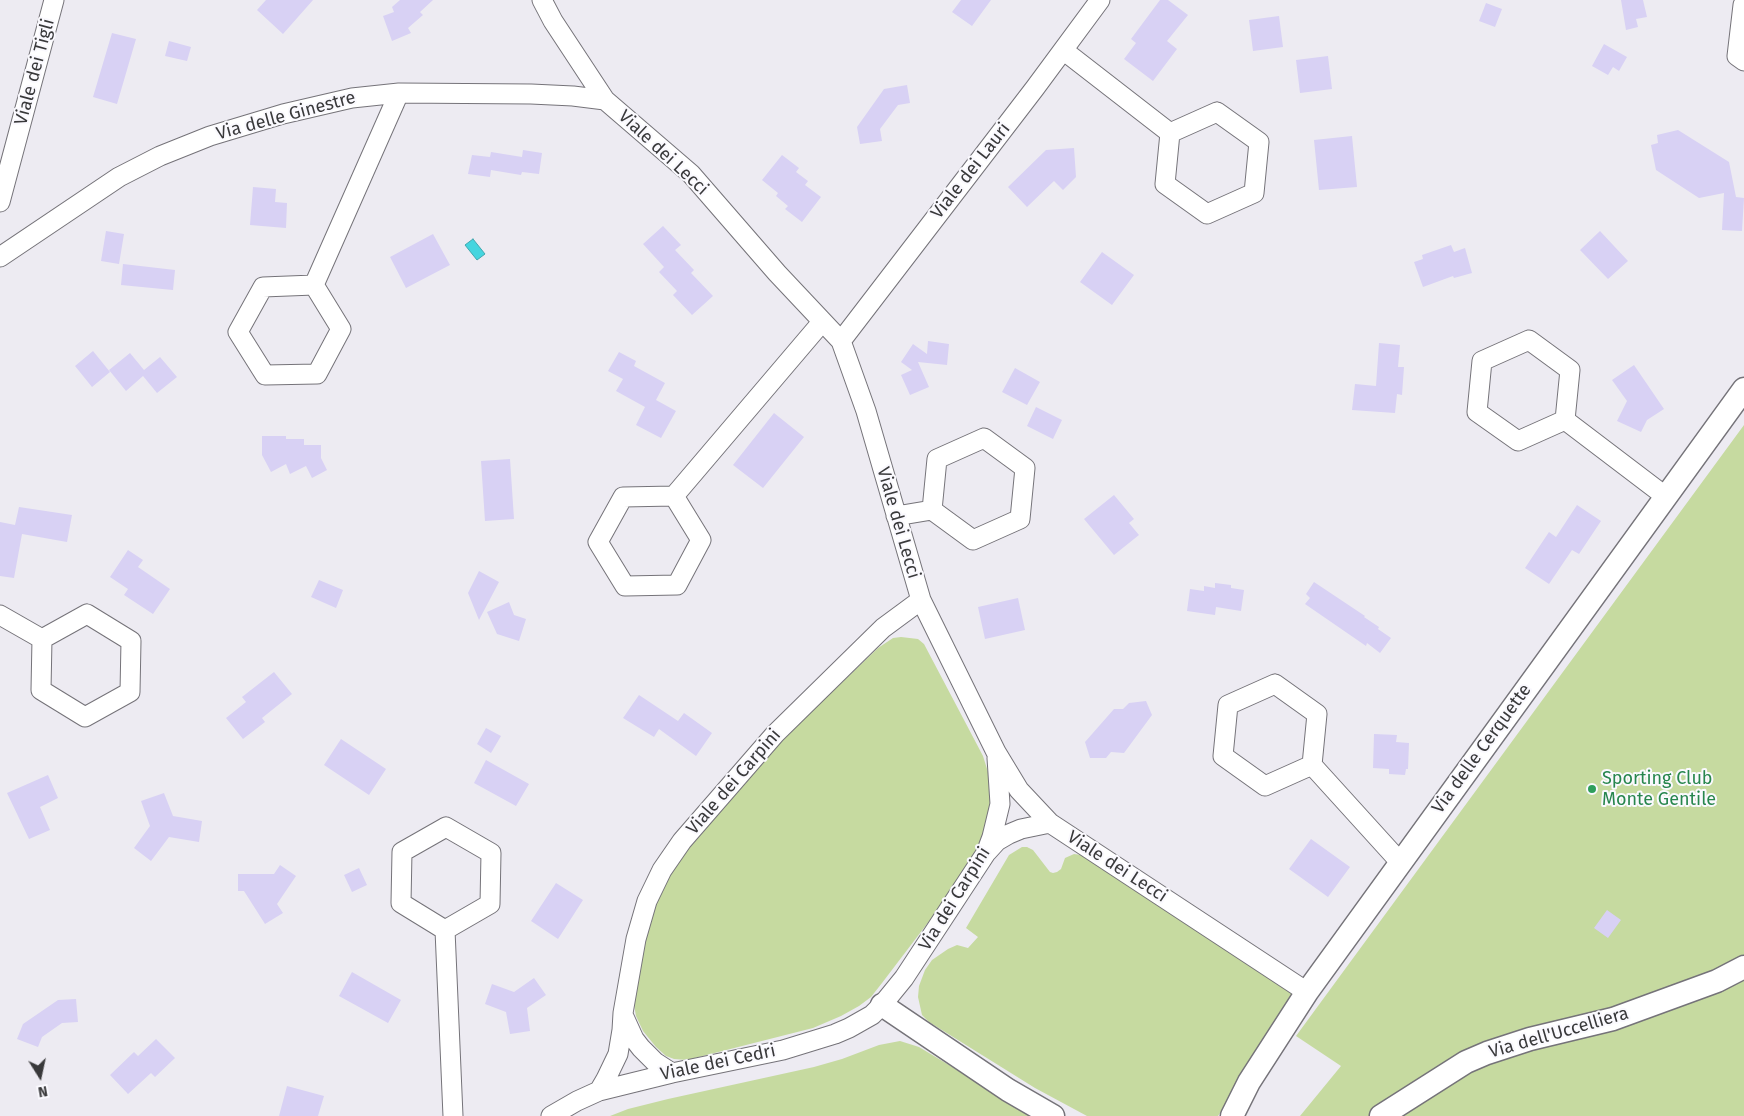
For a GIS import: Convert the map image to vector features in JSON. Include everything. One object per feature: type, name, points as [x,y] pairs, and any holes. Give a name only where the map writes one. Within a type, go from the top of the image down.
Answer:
[{"type":"street","name":"Viale dei Tigli","points":[[0,202],[54,0]]},
{"type":"street","name":"Viale dei Lecci","points":[[542,0],[553,21],[605,100],[691,174],[777,273],[841,341],[866,411],[921,600],[996,752],[1019,790],[1050,823],[1307,992]]},
{"type":"street","name":"Viale dei Lauri","points":[[841,341],[1100,0]]},
{"type":"street","points":[[1744,4],[1737,56],[1744,61]]},
{"type":"street","points":[[1063,50],[1170,133]]},
{"type":"street","name":"Via delle Ginestre","points":[[0,257],[119,178],[160,156],[178,147],[283,114],[364,96],[399,93],[530,94],[605,100]]},
{"type":"street","points":[[314,285],[399,93]]},
{"type":"street","points":[[1217,112],[1259,142],[1254,193],[1207,214],[1165,184],[1170,133],[1217,112]]},
{"type":"street","points":[[314,285],[341,329],[316,374],[265,375],[238,332],[263,287],[314,285]]},
{"type":"street","points":[[674,496],[701,540],[677,585],[625,586],[598,542],[623,498],[674,496],[822,322]]},
{"type":"street","points":[[1529,340],[1570,370],[1565,420],[1518,442],[1477,412],[1482,361],[1529,340]]},
{"type":"street","name":"Via delle Cerquette","points":[[1232,1116],[1249,1082],[1307,992],[1744,388]]},
{"type":"street","points":[[1565,420],[1665,496]]},
{"type":"street","points":[[896,516],[932,510],[973,540],[1020,519],[1025,468],[984,438],[937,459],[932,510]]},
{"type":"street","name":"Viale dei Carpini","points":[[599,1091],[618,1054],[622,1030],[622,1013],[636,939],[647,902],[662,870],[682,841],[781,728],[883,628],[921,600]]},
{"type":"street","points":[[87,614],[131,640],[130,692],[85,717],[41,690],[42,639],[87,614]]},
{"type":"street","points":[[0,616],[42,639]]},
{"type":"street","points":[[1312,764],[1265,786],[1223,756],[1228,705],[1275,684],[1317,714],[1312,764],[1400,862]]},
{"type":"street","name":"Via dei Carpini","points":[[882,1005],[904,978],[986,854],[1000,804],[999,769],[996,752]]},
{"type":"street","points":[[986,854],[997,841],[1009,834],[1050,823]]},
{"type":"street","points":[[446,827],[491,854],[490,904],[445,930],[401,904],[401,895],[402,852],[446,827]]},
{"type":"street","points":[[445,930],[453,1116]]},
{"type":"street","name":"Via dell'Uccelliera","points":[[1381,1116],[1466,1062],[1487,1053],[1530,1039],[1614,1019],[1717,981],[1744,967]]},
{"type":"street","points":[[882,1005],[1008,1090],[1053,1116]]},
{"type":"street","name":"Viale dei Cedri","points":[[551,1116],[599,1091],[672,1073],[783,1050],[835,1034],[861,1022],[882,1005]]},
{"type":"street","points":[[622,1013],[634,1039],[641,1048],[655,1062],[672,1073]]},
{"type":"green space","points":[[1744,425],[1744,1116],[1300,1116],[1341,1066],[1296,1036]]},
{"type":"green space","points":[[893,638],[918,639],[924,644],[983,756],[988,772],[992,807],[985,835],[968,870],[871,997],[859,1006],[813,1028],[687,1060],[666,1056],[643,1031],[636,1016],[632,994],[651,911],[671,871],[790,732],[878,648]]},
{"type":"green space","points":[[1022,847],[1033,850],[1050,872],[1053,873],[1061,869],[1065,858],[1074,854],[1082,855],[1299,994],[1218,1116],[1087,1116],[1035,1088],[929,1022],[922,1015],[918,997],[919,986],[925,970],[932,960],[948,949],[957,945],[968,948],[978,937],[966,928],[1009,855]]},
{"type":"green space","points":[[900,1041],[919,1047],[1034,1116],[610,1116],[628,1109],[668,1099],[814,1067],[879,1045]]},
{"type":"water","points":[[473,239],[485,254],[477,260],[465,245]]},
{"type":"building","points":[[266,0],[313,0],[283,34],[257,10]]},
{"type":"building","points":[[400,0],[433,0],[420,12],[423,15],[408,28],[411,33],[392,41],[383,16],[394,12],[392,7]]},
{"type":"building","points":[[961,0],[991,0],[972,26],[952,12]]},
{"type":"building","points":[[1160,0],[1168,0],[1188,15],[1167,41],[1177,49],[1153,81],[1124,59],[1136,43],[1131,39]]},
{"type":"building","points":[[1621,0],[1643,0],[1647,17],[1636,19],[1638,27],[1626,30]]},
{"type":"building","points":[[1486,3],[1502,9],[1495,27],[1479,21]]},
{"type":"building","points":[[1279,16],[1283,47],[1253,51],[1249,20]]},
{"type":"building","points":[[112,33],[136,39],[117,104],[93,97]]},
{"type":"building","points":[[169,41],[191,47],[187,61],[165,56]]},
{"type":"building","points":[[1604,44],[1627,57],[1619,71],[1613,67],[1608,75],[1592,66]]},
{"type":"building","points":[[1328,56],[1332,89],[1300,93],[1296,60]]},
{"type":"building","points":[[907,85],[910,103],[898,105],[880,129],[882,141],[860,144],[857,127],[884,89]]},
{"type":"building","points":[[1678,130],[1729,162],[1736,197],[1744,198],[1742,231],[1722,230],[1724,193],[1699,198],[1656,170],[1651,145],[1658,143],[1657,135]]},
{"type":"building","points":[[1352,136],[1357,187],[1319,190],[1314,140]]},
{"type":"building","points":[[1074,148],[1076,177],[1063,190],[1054,181],[1027,207],[1008,187],[1046,150]]},
{"type":"building","points":[[523,150],[542,153],[539,174],[522,172],[521,175],[491,170],[490,177],[468,174],[472,155],[490,157],[491,152],[522,157]]},
{"type":"building","points":[[782,155],[799,168],[796,172],[808,181],[805,185],[821,197],[802,222],[785,209],[788,206],[776,196],[778,193],[762,180]]},
{"type":"building","points":[[253,187],[276,189],[275,202],[287,203],[286,228],[250,225]]},
{"type":"building","points":[[663,226],[681,245],[675,250],[694,270],[691,273],[713,296],[692,315],[673,295],[677,291],[659,272],[664,267],[643,244]]},
{"type":"building","points":[[106,231],[124,234],[119,264],[101,261]]},
{"type":"building","points":[[1600,231],[1628,261],[1608,279],[1580,250]]},
{"type":"building","points":[[433,234],[450,265],[406,288],[390,257]]},
{"type":"building","points":[[1451,245],[1454,252],[1465,248],[1472,273],[1454,278],[1453,276],[1423,287],[1414,262],[1423,259],[1422,255]]},
{"type":"building","points":[[1102,252],[1134,275],[1112,305],[1080,282]]},
{"type":"building","points":[[123,264],[175,270],[173,290],[121,285]]},
{"type":"building","points":[[928,341],[949,344],[947,365],[918,362],[929,387],[910,395],[901,375],[912,370],[901,362],[913,344],[927,354]]},
{"type":"building","points":[[1379,343],[1400,345],[1398,367],[1404,367],[1402,395],[1397,394],[1395,413],[1352,410],[1355,384],[1376,386]]},
{"type":"building","points":[[93,351],[110,372],[92,387],[75,366]]},
{"type":"building","points":[[619,352],[636,361],[634,366],[665,383],[656,400],[676,411],[661,438],[636,425],[645,407],[616,391],[623,379],[608,371]]},
{"type":"building","points":[[130,353],[144,370],[160,357],[177,377],[157,393],[143,376],[126,391],[109,370]]},
{"type":"building","points":[[1634,365],[1664,409],[1647,420],[1641,432],[1617,421],[1627,401],[1612,380]]},
{"type":"building","points":[[1015,368],[1040,382],[1027,405],[1002,392]]},
{"type":"building","points":[[1036,407],[1062,420],[1053,439],[1027,426]]},
{"type":"building","points":[[774,413],[804,437],[763,488],[733,465]]},
{"type":"building","points":[[262,436],[286,436],[286,439],[304,439],[304,445],[321,445],[321,458],[327,470],[312,478],[306,466],[290,474],[286,464],[271,472],[262,455]]},
{"type":"building","points":[[510,459],[514,519],[485,521],[481,461]]},
{"type":"building","points":[[1114,495],[1134,519],[1129,523],[1139,535],[1114,555],[1084,519]]},
{"type":"building","points":[[1577,505],[1601,521],[1579,554],[1572,550],[1549,584],[1525,568],[1549,532],[1556,537]]},
{"type":"building","points":[[19,507],[72,515],[67,542],[22,534],[14,578],[0,576],[0,522],[15,525]]},
{"type":"building","points":[[128,550],[143,560],[138,567],[170,589],[153,614],[124,595],[128,589],[110,577]]},
{"type":"building","points":[[479,571],[499,582],[479,620],[468,593]]},
{"type":"building","points":[[319,580],[343,590],[336,608],[311,597]]},
{"type":"building","points":[[1314,582],[1365,616],[1379,627],[1378,629],[1391,638],[1380,653],[1367,643],[1366,646],[1305,604],[1310,598],[1306,594]]},
{"type":"building","points":[[1215,583],[1231,585],[1231,588],[1244,590],[1241,611],[1216,607],[1215,615],[1187,611],[1190,589],[1204,591],[1204,586],[1215,588]]},
{"type":"building","points":[[1018,598],[1025,630],[985,639],[978,607]]},
{"type":"building","points":[[509,602],[514,615],[526,619],[519,641],[497,634],[487,612]]},
{"type":"building","points":[[274,672],[292,694],[262,718],[265,722],[243,739],[226,718],[246,702],[242,697]]},
{"type":"building","points":[[639,695],[678,721],[684,713],[712,733],[696,756],[659,729],[654,737],[623,718]]},
{"type":"building","points":[[1146,701],[1152,715],[1124,753],[1111,752],[1106,758],[1090,758],[1085,742],[1114,709],[1123,709],[1129,703]]},
{"type":"building","points":[[486,728],[501,736],[491,753],[477,744]]},
{"type":"building","points":[[1374,734],[1397,735],[1396,742],[1409,743],[1408,769],[1406,769],[1405,775],[1389,774],[1389,769],[1373,768]]},
{"type":"building","points":[[341,739],[386,769],[369,795],[324,765]]},
{"type":"building","points":[[486,760],[529,784],[516,806],[474,783]]},
{"type":"building","points":[[48,775],[58,798],[40,807],[50,830],[29,839],[7,793]]},
{"type":"building","points":[[164,793],[173,816],[202,821],[199,842],[169,837],[151,861],[134,848],[150,826],[141,801]]},
{"type":"building","points":[[1311,839],[1350,867],[1328,897],[1289,869]]},
{"type":"building","points":[[280,865],[296,876],[277,904],[283,913],[265,924],[244,891],[238,891],[238,874],[274,874]]},
{"type":"building","points":[[359,868],[367,885],[352,892],[344,875]]},
{"type":"building","points":[[556,883],[583,900],[558,939],[531,921]]},
{"type":"building","points":[[1607,910],[1621,920],[1608,938],[1594,928]]},
{"type":"building","points":[[352,972],[401,1000],[388,1023],[339,996]]},
{"type":"building","points":[[534,978],[546,995],[527,1008],[530,1031],[510,1034],[506,1012],[485,1004],[492,984],[514,992]]},
{"type":"building","points":[[76,999],[78,1022],[62,1023],[42,1037],[38,1047],[17,1039],[23,1024],[58,1000]]},
{"type":"building","points":[[156,1039],[175,1058],[155,1077],[151,1073],[128,1094],[110,1075],[134,1052],[138,1056]]},
{"type":"building","points":[[287,1086],[324,1096],[318,1116],[279,1116]]},
{"type":"place","name":"Sporting Club Monte Gentile","points":[[1592,789]]}]
